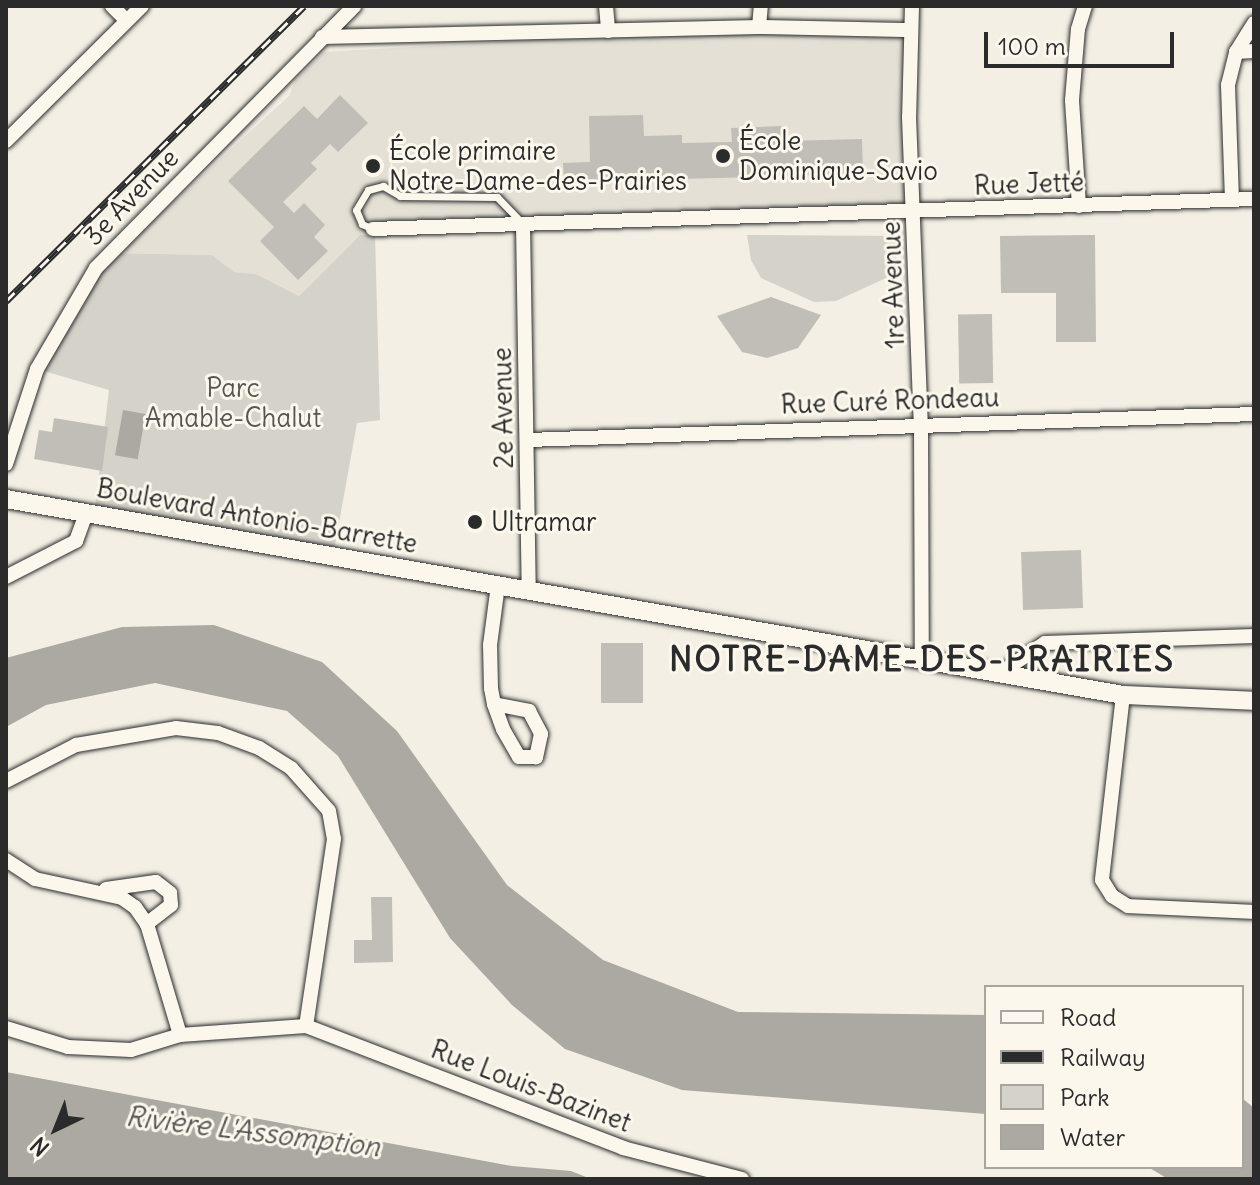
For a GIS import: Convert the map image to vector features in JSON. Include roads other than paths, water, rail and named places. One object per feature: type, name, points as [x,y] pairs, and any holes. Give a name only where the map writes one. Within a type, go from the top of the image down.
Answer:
[{"type":"street","points":[[112,6],[127,21]]},
{"type":"street","points":[[6,141],[142,6]]},
{"type":"street","name":"3e Avenue","points":[[6,464],[37,369],[96,268],[354,6]]},
{"type":"street","points":[[606,6],[608,31]]},
{"type":"street","points":[[759,27],[761,6]]},
{"type":"street","name":"1re Avenue","points":[[912,6],[908,30],[921,423],[922,659]]},
{"type":"street","points":[[1079,206],[1072,100],[1078,29],[1085,6]]},
{"type":"street","points":[[1232,200],[1228,85],[1236,52],[1254,23]]},
{"type":"street","points":[[322,37],[759,27],[908,30]]},
{"type":"street","points":[[1236,52],[1254,51]]},
{"type":"street","name":"Rue Jetté","points":[[373,229],[1254,199]]},
{"type":"street","name":"2e Avenue","points":[[523,224],[529,591]]},
{"type":"street","name":"Rue Curé Rondeau","points":[[528,440],[921,423],[1254,414]]},
{"type":"street","name":"Boulevard Antonio-Barrette","points":[[6,499],[1123,695],[1254,701]]},
{"type":"street","points":[[6,577],[76,541],[86,513]]},
{"type":"street","points":[[494,704],[490,645],[498,585]]},
{"type":"street","points":[[1000,673],[1045,643],[1254,636]]},
{"type":"street","points":[[1123,695],[1102,880],[1112,896],[1128,906],[1254,912]]},
{"type":"street","points":[[6,781],[76,745],[176,728],[218,733],[259,748],[291,768],[329,811],[334,839],[306,1026]]},
{"type":"street","points":[[6,860],[35,879],[122,898],[147,924],[180,1035]]},
{"type":"street","points":[[94,890],[156,882],[170,893],[171,905],[147,924]]},
{"type":"street","name":"Rue Louis-Bazinet","points":[[6,1028],[68,1047],[131,1050],[180,1035],[306,1026],[623,1148],[742,1179]]},
{"type":"lane","points":[[373,229],[362,224],[356,210],[368,190],[383,186],[400,196],[497,197],[506,200],[523,224]]},
{"type":"water","points":[[123,410],[146,414],[138,459],[115,455]]},
{"type":"water","points":[[214,625],[322,662],[397,731],[507,885],[603,960],[738,1012],[984,1015],[984,1114],[682,1090],[565,1049],[512,1005],[450,938],[338,756],[287,711],[155,683],[46,705],[6,727],[6,658],[122,627]]},
{"type":"water","name":"Rivière L'Assomption","points":[[6,1072],[512,1166],[571,1171],[591,1179],[6,1179]]},
{"type":"water","points":[[1244,1100],[1254,1108],[1254,1179],[1168,1179],[1151,1169],[1244,1169]]},
{"type":"railway","points":[[6,301],[304,6]]},
{"type":"place","name":"École Dominique-Savio","points":[[723,156]]},
{"type":"place","name":"École primaire Notre-Dame-des-Prairies","points":[[373,166]]},
{"type":"place","name":"Ultramar","points":[[475,522]]},
{"type":"district","name":"NOTRE-DAME-DES-PRAIRIES","points":[[922,659]]},
{"type":"park label","name":"Parc Amable-Chalut","points":[[233,403]]}]
